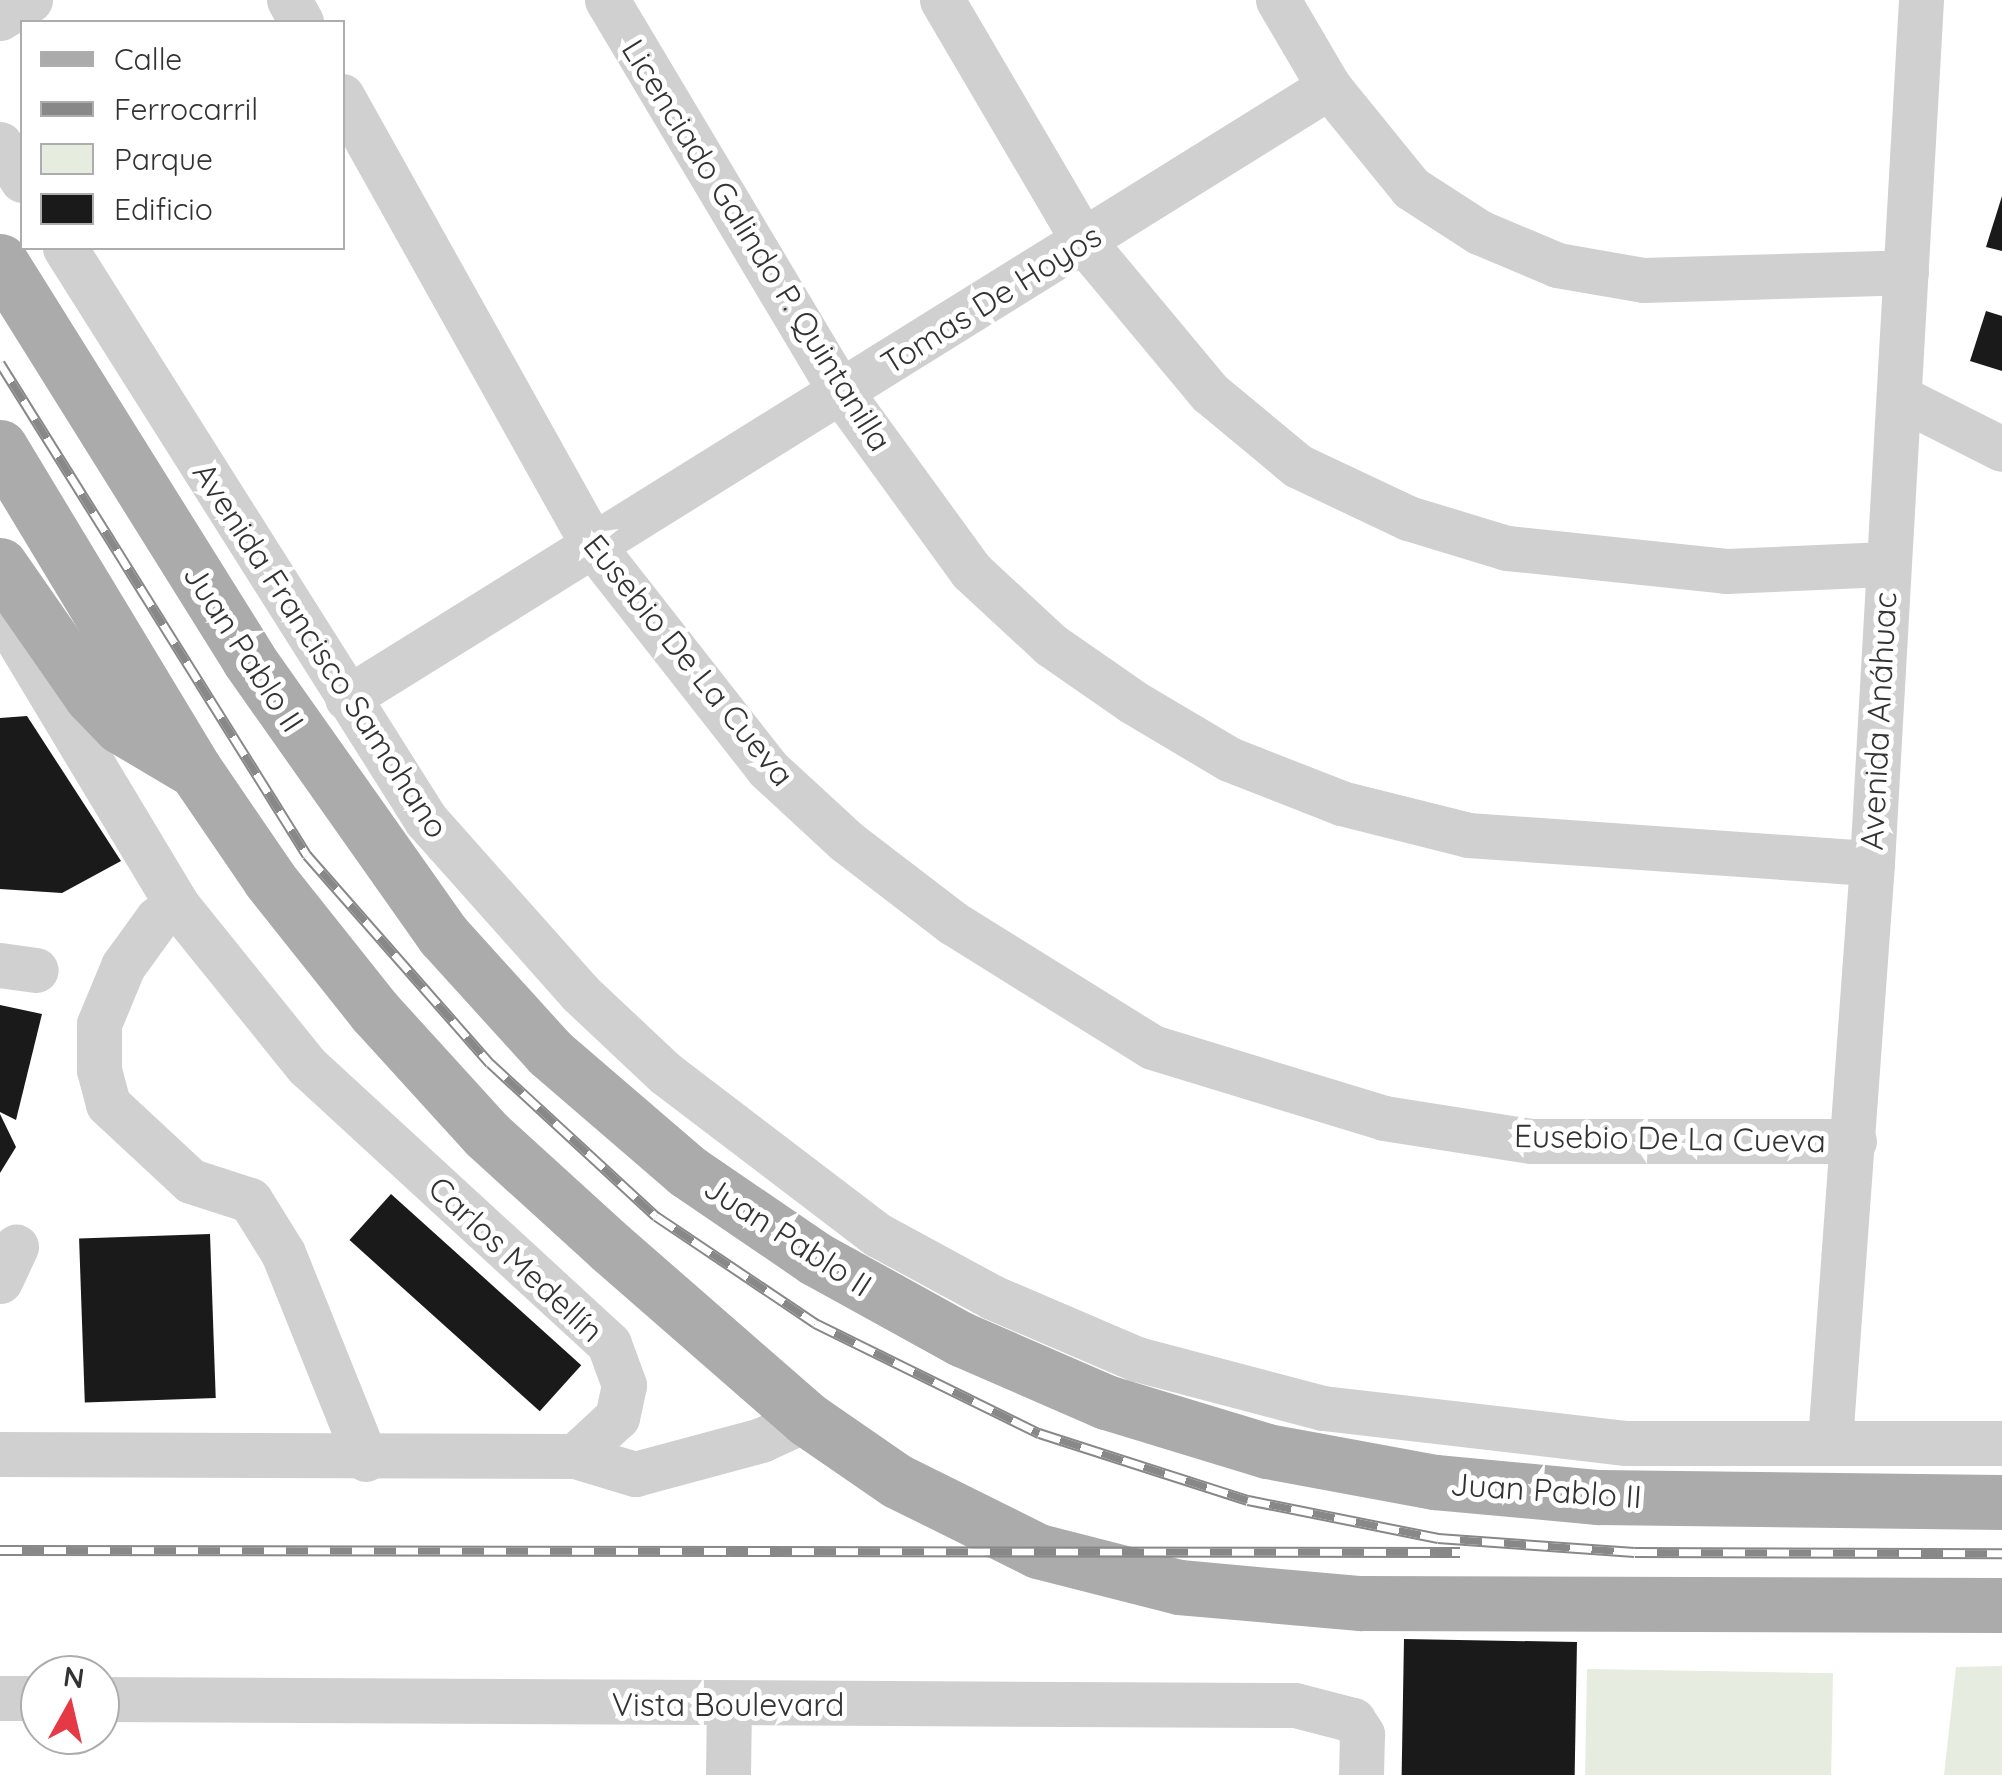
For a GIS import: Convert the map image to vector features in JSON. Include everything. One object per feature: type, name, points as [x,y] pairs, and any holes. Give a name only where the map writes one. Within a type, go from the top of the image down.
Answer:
[{"type":"main road","name":"Juan Pablo II","points":[[0,261],[249,660],[444,934],[550,1053],[687,1171],[816,1260],[961,1339],[1106,1402],[1268,1451],[1435,1482],[1598,1498],[2002,1502]]},
{"type":"main road","points":[[0,447],[195,770],[352,982],[487,1135],[807,1419],[897,1482],[1038,1551],[1179,1587],[1360,1604],[2002,1605]]},
{"type":"main road","points":[[0,565],[91,696],[120,726],[195,770]]},
{"type":"street","points":[[0,18],[30,0]]},
{"type":"street","name":"Licenciado Galindo P. Quintanilla","points":[[606,0],[840,392],[972,571],[1052,645],[1229,759],[1341,803],[1468,835],[1872,863]]},
{"type":"street","points":[[942,0],[1084,242],[1210,393],[1298,466],[1408,518],[1507,548],[1614,564],[1726,570],[1886,564]]},
{"type":"street","points":[[1278,0],[1329,87],[1411,188],[1478,232],[1557,265],[1644,280],[1906,272]]},
{"type":"street","name":"Avenida Anáhuac","points":[[1830,1441],[1872,863],[1921,0]]},
{"type":"street","name":"Tomas De Hoyos","points":[[346,698],[1329,87]]},
{"type":"street","name":"Eusebio De La Cueva","points":[[345,101],[594,547],[768,769],[846,841],[953,923],[1152,1047],[1384,1118],[1531,1141],[1854,1141]]},
{"type":"street","points":[[0,144],[20,177]]},
{"type":"street","name":"Avenida Francisco Samohano","points":[[66,250],[426,820],[488,893],[665,1073],[878,1235],[992,1297],[1137,1359],[1323,1408],[1626,1443],[2002,1443]]},
{"type":"street","points":[[1898,397],[2002,449]]},
{"type":"street","name":"Carlos Medellín","points":[[6,636],[177,904],[307,1066],[609,1344],[624,1385],[617,1416],[575,1456]]},
{"type":"street","points":[[177,904],[157,919],[122,966],[99,1024],[99,1070],[108,1104],[190,1181],[250,1200],[283,1253],[366,1459]]},
{"type":"street","points":[[0,1454],[366,1459],[575,1456],[635,1474],[760,1440],[807,1419]]},
{"type":"street","name":"Vista Boulevard","points":[[120,1699],[1294,1705],[1353,1720],[1362,1734],[1361,1775]]},
{"type":"street","points":[[728,1775],[729,1704]]},
{"type":"green space","points":[[2002,1666],[2002,1775],[1944,1775],[1956,1667]]},
{"type":"green space","points":[[1587,1669],[1833,1673],[1831,1775],[1585,1775]]},
{"type":"building","points":[[2002,196],[2002,251],[1986,247]]},
{"type":"building","points":[[1986,311],[2002,316],[2002,371],[1970,361]]},
{"type":"building","points":[[27,716],[121,861],[62,893],[0,889],[0,718]]},
{"type":"building","points":[[0,1005],[42,1014],[16,1120],[0,1112]]},
{"type":"building","points":[[0,1114],[16,1147],[0,1173]]},
{"type":"building","points":[[391,1194],[581,1365],[540,1411],[350,1240]]},
{"type":"building","points":[[210,1234],[216,1398],[85,1402],[79,1239]]},
{"type":"building","points":[[1404,1639],[1577,1642],[1575,1775],[1402,1775]]},
{"type":"railway","points":[[0,363],[307,855],[490,1063],[656,1216],[815,1323],[1039,1433],[1248,1500],[1438,1538],[1635,1552],[2002,1553]]},
{"type":"railway","points":[[0,1550],[1460,1552]]}]
